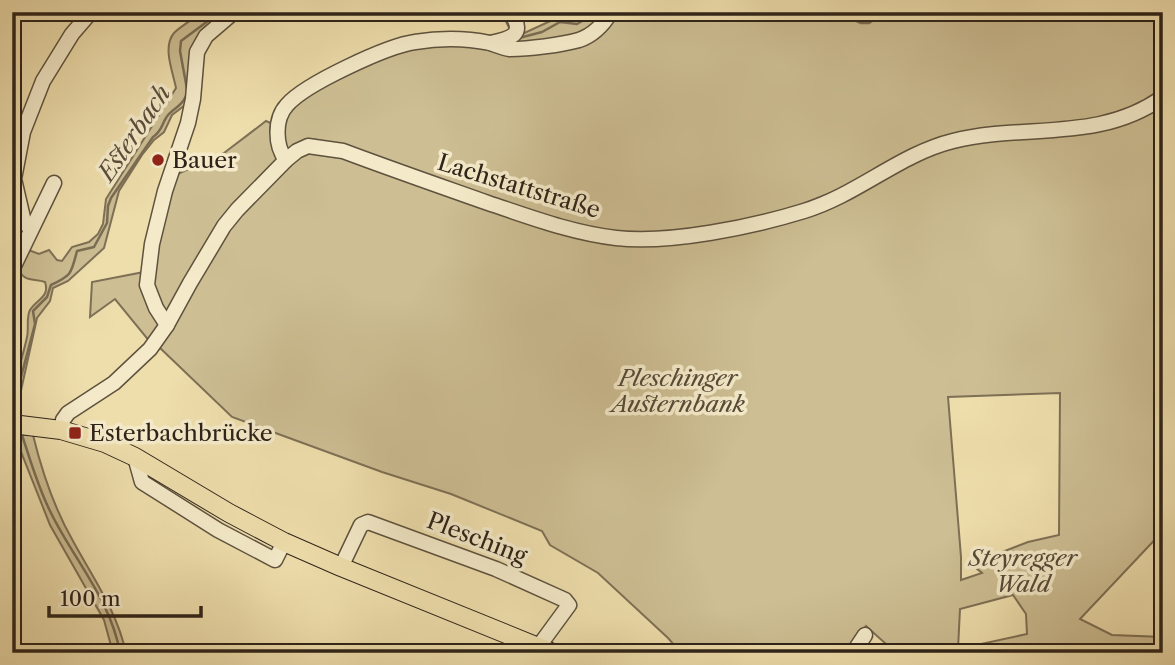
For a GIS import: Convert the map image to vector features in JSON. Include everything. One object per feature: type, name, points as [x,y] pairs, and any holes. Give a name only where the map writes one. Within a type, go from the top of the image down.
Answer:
[{"type":"main road","name":"Plesching","points":[[21,425],[61,429],[105,443],[135,457],[229,513],[318,558],[546,649]]},
{"type":"street","points":[[31,229],[24,222],[14,179],[23,132],[47,74],[72,34],[91,12]]},
{"type":"street","points":[[167,325],[147,285],[148,260],[157,220],[188,123],[197,52],[206,36],[234,12]]},
{"type":"street","points":[[488,43],[510,38],[516,33],[518,27],[510,12]]},
{"type":"street","points":[[286,160],[278,138],[280,115],[285,106],[306,90],[395,46],[435,40],[488,43],[509,49],[579,40],[595,32],[611,12]]},
{"type":"street","name":"Lachstattstraße","points":[[61,429],[68,413],[114,383],[150,349],[167,325],[195,273],[237,210],[286,160],[308,146],[343,151],[513,212],[573,230],[619,238],[682,237],[806,211],[834,200],[948,142],[986,135],[1102,125],[1136,114],[1163,97]]},
{"type":"street","points":[[12,270],[54,183]]},
{"type":"street","name":"Plesching","points":[[341,567],[361,525],[369,522],[496,569],[565,600],[569,605],[546,649]]},
{"type":"street","points":[[853,653],[865,635]]},
{"type":"green space","points":[[200,12],[231,12],[209,29],[188,103],[172,115],[164,132],[142,155],[119,191],[104,248],[68,281],[53,288],[50,301],[37,318],[18,404],[19,414],[12,414],[15,384],[28,334],[29,313],[46,291],[45,282],[26,278],[20,273],[18,268],[26,249],[39,254],[49,250],[57,260],[62,261],[72,247],[89,242],[98,234],[103,224],[106,199],[176,88],[169,60],[171,39],[177,30]]},
{"type":"green space","points":[[570,12],[1163,12],[1163,91],[1117,118],[966,134],[841,192],[771,217],[640,236],[579,227],[360,153],[284,152],[284,114],[304,96],[404,48],[520,35]]},
{"type":"green space","points":[[1163,101],[1163,531],[1080,619],[1112,635],[1163,637],[1163,652],[896,653],[866,626],[847,653],[681,653],[598,573],[550,545],[542,531],[451,494],[382,472],[232,417],[158,346],[227,229],[298,155],[325,151],[560,230],[725,234],[959,143],[1102,128]],"holes":[[[1060,393],[1059,535],[1028,542],[971,564],[982,573],[961,580],[948,397]],[[1013,595],[1026,614],[1027,634],[958,649],[960,609]]]},
{"type":"green space","points":[[266,121],[275,125],[278,162],[166,318],[150,290],[171,177],[224,153]]},
{"type":"green space","points":[[144,272],[160,323],[150,342],[115,299],[90,317],[92,282]]},
{"type":"green space","points":[[14,434],[33,435],[54,503],[111,609],[126,653],[113,653],[104,620],[50,525]]},
{"type":"waterway","name":"Esterbach","points":[[187,89],[180,51],[181,41],[220,12]]},
{"type":"waterway","name":"Esterbach","points":[[491,12],[505,19],[511,31]]},
{"type":"waterway","name":"Esterbach","points":[[519,38],[542,32],[560,22],[577,24],[598,12]]},
{"type":"waterway","name":"Esterbach","points":[[622,12],[630,12]]},
{"type":"waterway","name":"Esterbach","points":[[715,12],[756,20],[773,12]]},
{"type":"waterway","name":"Esterbach","points":[[782,12],[799,19],[812,12]]},
{"type":"waterway","name":"Esterbach","points":[[830,12],[861,23],[869,23],[886,12]]},
{"type":"waterway","name":"Esterbach","points":[[16,416],[15,400],[35,324],[33,311],[47,297],[51,285],[70,273],[77,251],[94,247],[107,223],[111,198],[168,115],[186,96]]},
{"type":"waterway","name":"Esterbach","points":[[21,432],[46,503],[109,615],[120,653]]},
{"type":"place","name":"Bauer","points":[[158,160]]},
{"type":"place","name":"Esterbachbrücke","points":[[75,433]]},
{"type":"park label","name":"Pleschinger Austernbank","points":[[678,391]]},
{"type":"park label","name":"Steyregger Wald","points":[[1023,571]]}]
